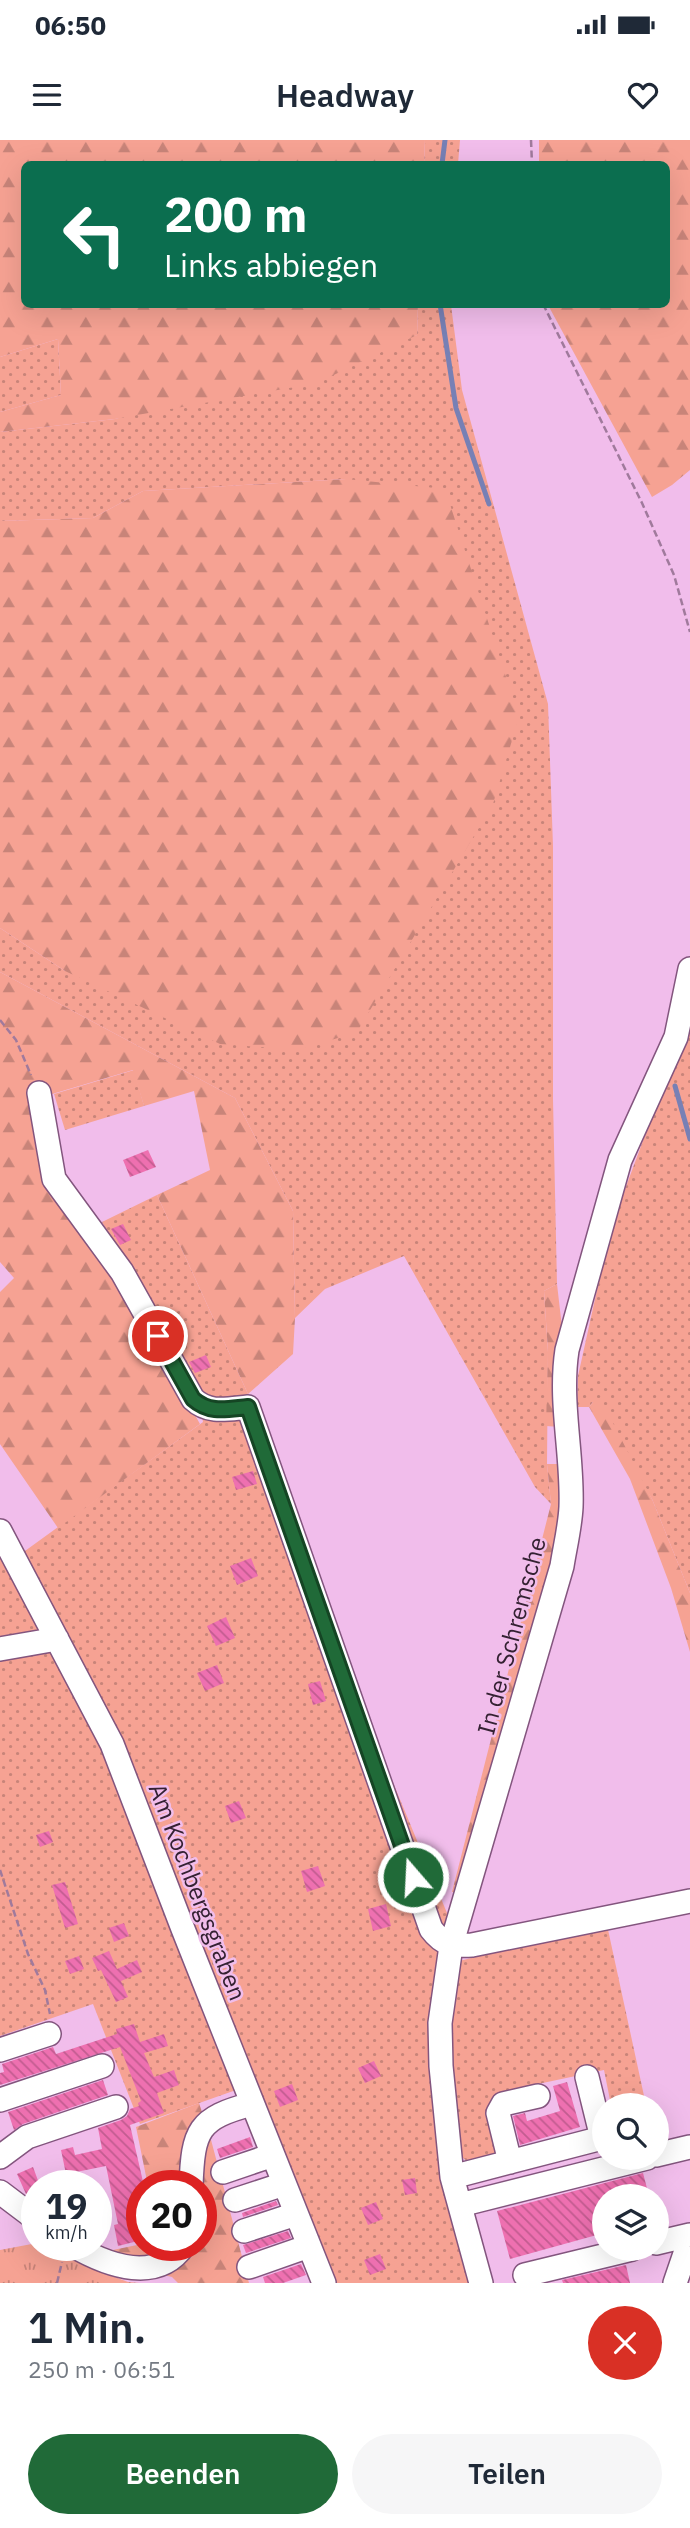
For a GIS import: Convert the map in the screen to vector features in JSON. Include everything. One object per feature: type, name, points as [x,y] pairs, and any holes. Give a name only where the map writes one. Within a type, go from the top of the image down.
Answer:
[{"type":"street","name":"In der Schremsche","points":[[481,2283],[452,2177],[441,2066],[440,2023],[451,1946],[562,1566],[571,1508],[565,1365],[567,1350],[620,1160],[676,1037],[690,968]]},
{"type":"street","points":[[39,1093],[54,1179],[122,1272],[193,1399],[201,1406],[213,1410],[248,1407],[431,1929],[439,1940],[451,1946],[472,1945],[688,1901]]},
{"type":"street","name":"Am Kochbergsgraben","points":[[0,1531],[112,1744],[309,2246],[318,2281]]},
{"type":"street","points":[[0,1648],[57,1639]]},
{"type":"street","points":[[0,2050],[49,2034]]},
{"type":"street","points":[[0,2100],[102,2066]]},
{"type":"street","points":[[452,2177],[602,2138],[587,2077]]},
{"type":"street","points":[[510,2162],[499,2108],[503,2104],[538,2095]]},
{"type":"street","points":[[192,2170],[194,2149],[201,2130],[211,2118],[225,2111],[252,2104]]},
{"type":"street","points":[[0,2157],[27,2137],[116,2107]]},
{"type":"street","points":[[669,2152],[690,2147]]},
{"type":"street","points":[[223,2172],[273,2155]]},
{"type":"street","points":[[460,2205],[599,2170]]},
{"type":"street","points":[[235,2200],[284,2184]]},
{"type":"street","points":[[0,2192],[21,2208]]},
{"type":"street","points":[[244,2231],[296,2214]]},
{"type":"street","points":[[669,2241],[690,2237],[675,2283]]},
{"type":"street","points":[[249,2267],[309,2246]]},
{"type":"street","points":[[525,2275],[592,2259]]},
{"type":"street","points":[[90,2261],[142,2279],[159,2274],[174,2261]]},
{"type":"path","points":[[531,140],[532,161]]},
{"type":"path","points":[[545,308],[642,503],[674,575],[690,632]]},
{"type":"path","points":[[0,1020],[16,1040],[39,1093]]},
{"type":"path","points":[[0,1870],[28,1954],[45,1990],[50,2013],[49,2034]]},
{"type":"path","points":[[57,2283],[64,2261]]},
{"type":"green space","points":[[0,140],[425,140],[424,161],[21,161],[21,308],[418,308],[417,335],[317,383],[115,419],[0,432],[0,412],[61,395],[58,339],[0,357]]},
{"type":"green space","points":[[425,140],[460,140],[458,161],[424,161]]},
{"type":"green space","points":[[539,140],[690,140],[690,470],[652,497],[550,308],[670,308],[670,161],[539,161]]},
{"type":"green space","points":[[418,308],[451,308],[462,390],[548,704],[553,846],[553,1099],[557,1284],[544,1291],[548,1352],[547,1464],[551,1504],[535,1487],[404,1256],[325,1289],[295,1318],[293,1211],[235,1098],[0,972],[0,928],[65,971],[346,479],[143,491],[93,518],[0,521],[0,432],[115,419],[417,335]]},
{"type":"green space","points":[[58,339],[61,395],[0,412],[0,357]]},
{"type":"green space","points":[[346,479],[445,489],[519,717],[493,804],[357,1032],[299,1050],[220,1044],[65,971],[0,928],[0,521],[93,518],[143,491]]},
{"type":"green space","points":[[0,972],[235,1098],[293,1211],[293,1354],[248,1394],[157,1195],[210,1170],[194,1091],[144,1106],[133,1070],[32,1100],[39,1144],[116,1273],[200,1424],[58,1528],[0,1444],[0,1292],[14,1278],[0,1262]]},
{"type":"green space","points":[[690,1014],[690,1593],[652,1499],[593,1402],[589,1407],[577,1407],[578,1376],[611,1227]]},
{"type":"green space","points":[[134,1070],[144,1106],[65,1130],[54,1094]]},
{"type":"green space","points":[[157,1195],[248,1394],[387,1768],[447,1913],[451,1932],[430,2026],[446,2199],[472,2283],[331,2283],[253,2084],[140,2124],[93,2004],[0,2036],[0,1552],[7,1564],[203,1422],[198,1393],[102,1222]]},
{"type":"green space","points":[[557,1284],[563,1336],[560,1427],[546,1426],[548,1352],[544,1291]]},
{"type":"green space","points":[[594,1401],[612,1421],[652,1499],[690,1593],[690,1652],[671,1588],[630,1479],[589,1407]]},
{"type":"green space","points":[[547,1464],[561,1464],[559,1543],[462,1893],[452,1892],[551,1504]]},
{"type":"green space","points":[[607,1925],[643,2093],[609,2093],[604,2070],[538,2084],[533,2092],[492,2103],[502,2154],[468,2162],[458,2154],[448,2026],[459,1961]]},
{"type":"green space","points":[[199,2103],[249,2283],[178,2283],[172,2277],[111,2262],[112,2250],[126,2247],[126,2261],[217,2261],[217,2170],[145,2170],[136,2127]]},
{"type":"green space","points":[[21,2246],[21,2261],[82,2261],[94,2269],[128,2282],[140,2283],[0,2283],[0,2250]]},
{"type":"building","points":[[148,1150],[156,1167],[130,1177],[123,1160]]},
{"type":"building","points":[[123,1224],[131,1240],[120,1245],[111,1229]]},
{"type":"building","points":[[206,1355],[211,1367],[195,1373],[189,1362]]},
{"type":"building","points":[[253,1471],[257,1484],[236,1490],[232,1477]]},
{"type":"building","points":[[251,1558],[258,1576],[237,1585],[230,1566]]},
{"type":"building","points":[[226,1617],[235,1638],[216,1646],[207,1626]]},
{"type":"building","points":[[217,1665],[224,1683],[205,1691],[197,1673]]},
{"type":"building","points":[[320,1681],[326,1701],[313,1705],[308,1684]]},
{"type":"building","points":[[239,1801],[246,1818],[231,1823],[225,1806]]},
{"type":"building","points":[[49,1831],[53,1842],[40,1847],[36,1835]]},
{"type":"building","points":[[318,1866],[325,1886],[307,1892],[301,1871]]},
{"type":"building","points":[[65,1882],[78,1924],[65,1928],[52,1885]]},
{"type":"building","points":[[386,1904],[391,1926],[373,1931],[368,1909]]},
{"type":"building","points":[[124,1923],[129,1936],[114,1942],[109,1928]]},
{"type":"building","points":[[109,1951],[117,1969],[137,1960],[142,1972],[121,1981],[128,1997],[116,2002],[101,1970],[98,1971],[92,1958]]},
{"type":"building","points":[[79,1956],[84,1969],[70,1974],[65,1961]]},
{"type":"building","points":[[134,2024],[140,2042],[164,2034],[168,2046],[144,2053],[154,2077],[174,2070],[179,2085],[157,2093],[164,2113],[130,2125],[140,2170],[126,2170],[126,2244],[118,2246],[114,2225],[118,2224],[112,2195],[112,2170],[107,2170],[106,2166],[65,2170],[61,2150],[73,2147],[75,2155],[102,2149],[98,2128],[121,2120],[127,2116],[130,2109],[139,2106],[141,2101],[120,2047],[0,2085],[0,2073],[4,2072],[2,2064],[53,2047],[56,2054],[117,2034],[116,2029]]},
{"type":"building","points":[[374,2061],[381,2076],[365,2083],[358,2068]]},
{"type":"building","points":[[103,2080],[108,2095],[23,2124],[14,2130],[8,2112]]},
{"type":"building","points":[[567,2082],[580,2127],[520,2145],[513,2116],[525,2113],[527,2121],[560,2111],[553,2086]]},
{"type":"building","points":[[292,2084],[298,2100],[280,2107],[274,2091]]},
{"type":"building","points":[[250,2137],[253,2147],[220,2158],[217,2149]]},
{"type":"building","points":[[643,2173],[646,2184],[601,2184]]},
{"type":"building","points":[[415,2178],[417,2193],[405,2195],[402,2180]]},
{"type":"building","points":[[592,2186],[592,2236],[510,2259],[497,2211]]},
{"type":"building","points":[[276,2201],[278,2205],[243,2217],[242,2213]]},
{"type":"building","points":[[376,2202],[383,2219],[368,2225],[361,2208]]},
{"type":"building","points":[[288,2231],[291,2238],[246,2253],[243,2245]]},
{"type":"building","points":[[380,2254],[386,2269],[370,2275],[364,2260]]},
{"type":"building","points":[[301,2264],[306,2275],[283,2283],[265,2283],[263,2277]]},
{"type":"building","points":[[626,2265],[630,2283],[563,2283],[562,2280]]},
{"type":"waterway","points":[[442,161],[445,140]]},
{"type":"waterway","points":[[441,308],[456,408],[489,504]]},
{"type":"waterway","points":[[675,1086],[690,1139]]},
{"type":"route","points":[[158,1336],[193,1399],[201,1406],[213,1410],[248,1407],[413,1877]]}]
